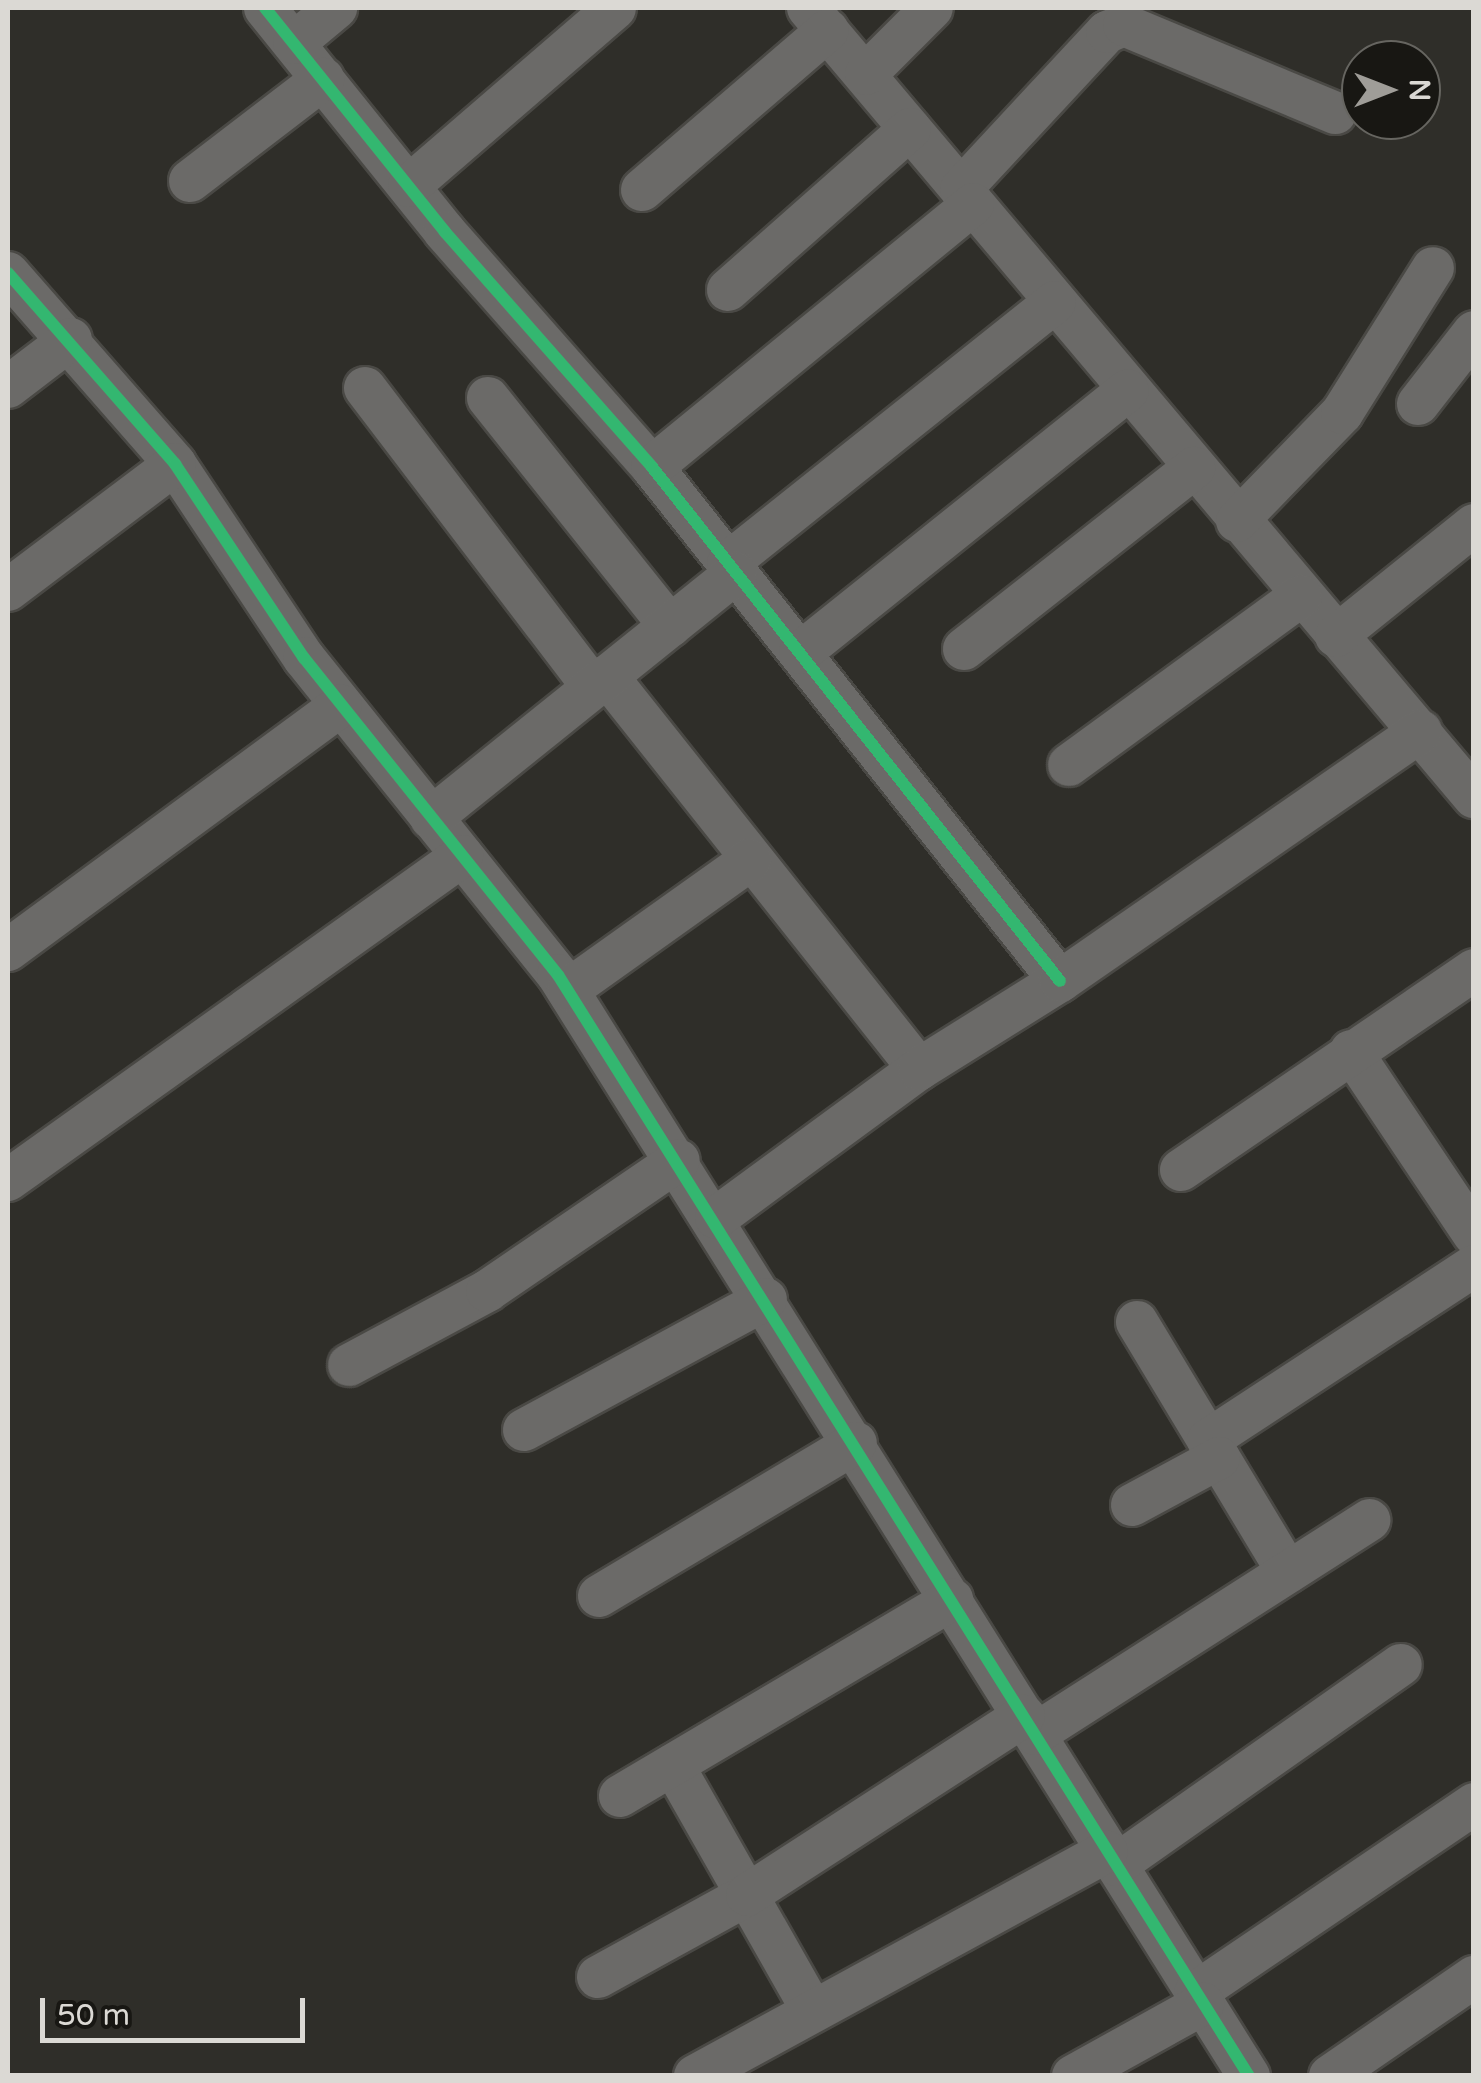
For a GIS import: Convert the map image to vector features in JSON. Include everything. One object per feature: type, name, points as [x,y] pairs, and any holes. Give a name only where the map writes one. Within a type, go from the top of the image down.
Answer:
[{"type":"street","points":[[265,8],[409,186],[652,467],[1060,981]]},
{"type":"street","points":[[294,43],[336,8]]},
{"type":"street","points":[[409,186],[615,8]]},
{"type":"street","points":[[866,74],[932,8]]},
{"type":"street","points":[[642,190],[818,19],[1237,521],[1474,796]]},
{"type":"street","points":[[652,467],[967,197],[1106,32],[1124,25],[1335,113]]},
{"type":"street","points":[[190,180],[322,79]]},
{"type":"street","points":[[728,290],[910,129]]},
{"type":"street","points":[[1237,521],[1342,413],[1433,268]]},
{"type":"street","points":[[8,273],[71,339],[176,464],[341,704],[568,990],[716,1218],[1249,2076]]},
{"type":"street","points":[[432,818],[670,626],[732,568],[1055,302]]},
{"type":"street","points":[[1418,404],[1474,332]]},
{"type":"street","points":[[8,388],[71,339]]},
{"type":"street","points":[[365,388],[600,682],[919,1069]]},
{"type":"street","points":[[800,653],[1128,390]]},
{"type":"street","points":[[488,398],[670,626]]},
{"type":"street","points":[[8,590],[176,464]]},
{"type":"street","points":[[964,649],[1194,468]]},
{"type":"street","points":[[1336,636],[1474,525]]},
{"type":"street","points":[[1069,765],[1301,596]]},
{"type":"street","points":[[8,950],[341,704]]},
{"type":"street","points":[[716,1218],[919,1069],[1060,981],[1421,732]]},
{"type":"street","points":[[8,1180],[462,856]]},
{"type":"street","points":[[568,990],[750,860]]},
{"type":"street","points":[[1181,1170],[1474,970]]},
{"type":"street","points":[[1351,1051],[1474,1235]]},
{"type":"street","points":[[348,1365],[487,1291],[679,1160]]},
{"type":"street","points":[[1132,1505],[1474,1266]]},
{"type":"street","points":[[524,1430],[766,1299]]},
{"type":"street","points":[[1137,1322],[1288,1572]]},
{"type":"street","points":[[598,1596],[856,1443]]},
{"type":"street","points":[[598,1977],[747,1895],[1369,1520]]},
{"type":"street","points":[[620,1796],[952,1600]]},
{"type":"street","points":[[695,2076],[1112,1858],[1401,1665]]},
{"type":"street","points":[[673,1765],[813,2011]]},
{"type":"street","points":[[1074,2076],[1199,1999],[1474,1804]]},
{"type":"street","points":[[1330,2076],[1474,1977]]},
{"type":"cycle path","points":[[265,8],[445,232],[652,467],[1060,981]]},
{"type":"cycle path","points":[[8,273],[175,464],[304,658],[558,975],[1249,2076]]}]
